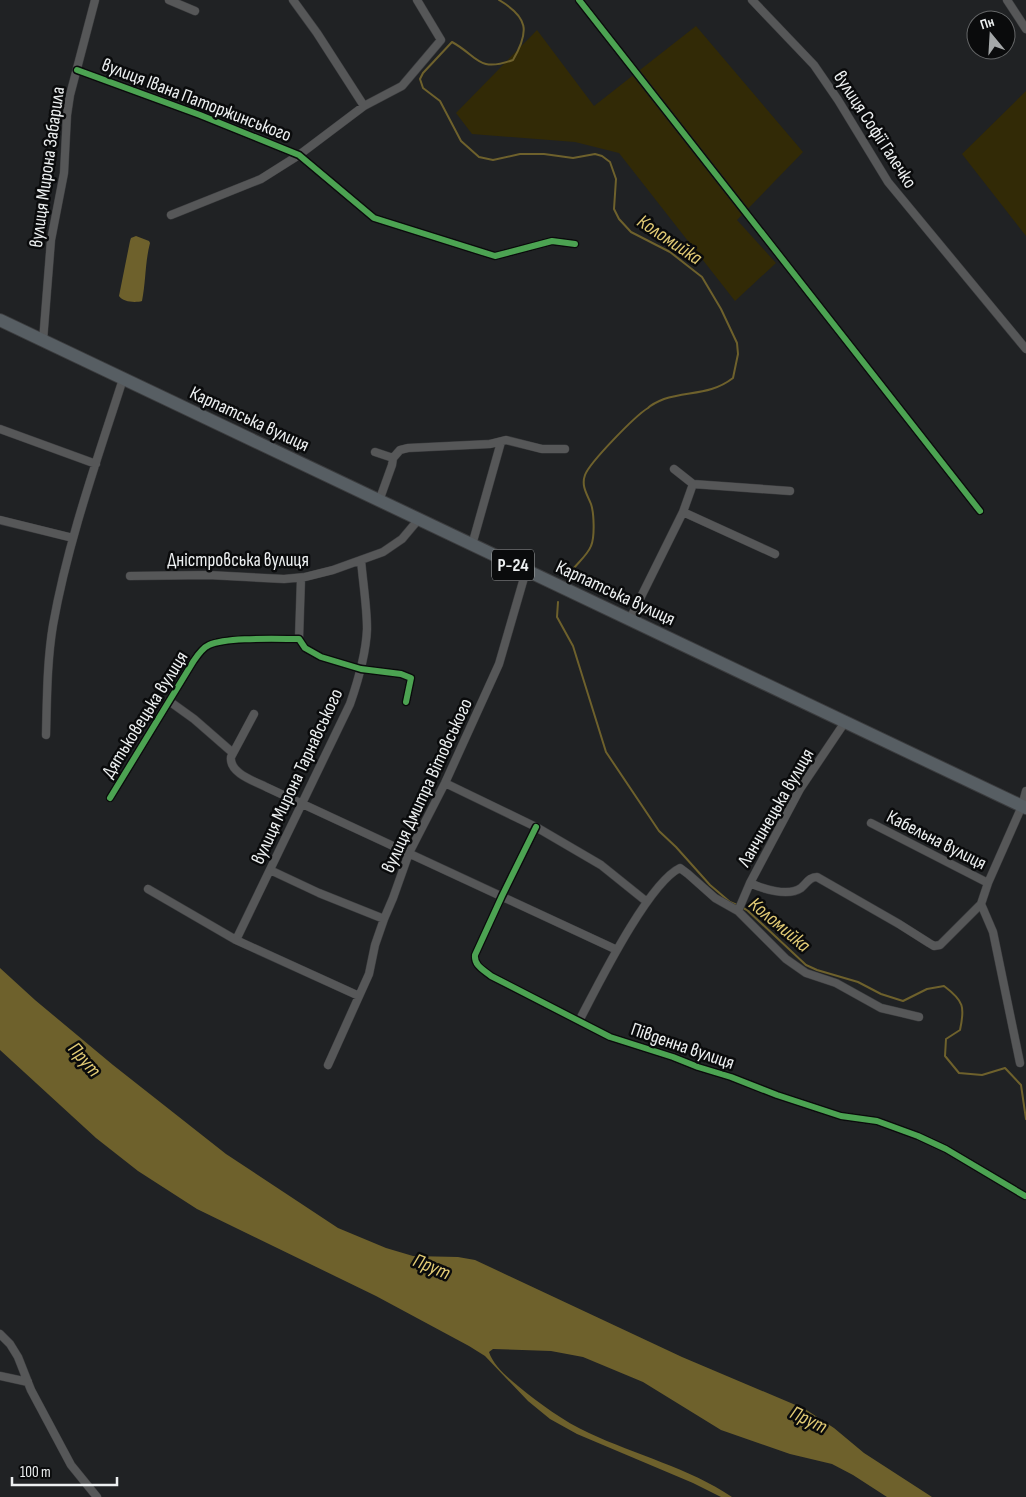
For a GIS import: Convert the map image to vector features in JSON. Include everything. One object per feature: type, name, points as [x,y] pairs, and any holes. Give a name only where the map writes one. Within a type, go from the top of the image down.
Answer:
[{"type":"main road","name":"Карпатська вулиця","points":[[0,320],[1024,807]]},
{"type":"street","name":"вулиця Мирона Забарила","points":[[43,341],[51,240],[64,173],[70,95],[95,0]]},
{"type":"street","points":[[169,0],[195,11]]},
{"type":"street","points":[[293,0],[317,32],[364,106]]},
{"type":"street","points":[[171,215],[261,179],[299,154],[364,106],[402,86],[441,40],[417,0]]},
{"type":"street","points":[[579,0],[980,511]]},
{"type":"street","name":"вулиця Софії Галечко","points":[[752,0],[814,65],[838,100],[888,182],[1026,349]]},
{"type":"street","points":[[1007,0],[1026,29]]},
{"type":"street","name":"вулиця Івана Паторжинського","points":[[77,70],[299,154],[374,218],[495,256],[552,241],[575,244]]},
{"type":"street","points":[[46,735],[48,668],[52,634],[64,572],[123,379]]},
{"type":"street","points":[[0,429],[96,464]]},
{"type":"street","points":[[379,501],[392,465],[392,458],[400,450],[496,444],[512,440],[542,449],[565,449]]},
{"type":"street","points":[[472,545],[501,442]]},
{"type":"street","points":[[375,452],[392,458]]},
{"type":"street","points":[[674,469],[693,484],[790,491]]},
{"type":"street","points":[[630,619],[683,512],[693,484]]},
{"type":"street","points":[[683,512],[775,554]]},
{"type":"street","points":[[0,520],[73,538]]},
{"type":"street","name":"Дністровська вулиця","points":[[130,576],[208,575],[301,578],[334,570],[396,544],[418,520]]},
{"type":"street","name":"вулиця Мирона Тарнавського","points":[[236,940],[350,704],[361,669],[367,629],[361,560]]},
{"type":"street","name":"вулиця Дмитра Вітовського","points":[[328,1065],[369,974],[375,945],[394,898],[409,853],[444,783],[499,664],[526,571]]},
{"type":"street","points":[[301,578],[299,639],[305,648],[321,657],[361,669],[401,674],[411,678],[406,702]]},
{"type":"street","name":"Дятьковецька вулиця","points":[[110,798],[198,654],[207,646],[223,642],[299,639]]},
{"type":"street","points":[[169,701],[194,719],[232,753]]},
{"type":"street","points":[[254,714],[232,753],[231,763],[239,772],[617,950]]},
{"type":"street","name":"Ланчинецька вулиця","points":[[739,908],[750,883],[800,789],[845,722]]},
{"type":"street","points":[[444,783],[536,827],[607,869],[648,902]]},
{"type":"street","points":[[750,883],[786,892],[798,889],[810,879],[817,877],[934,946],[944,943],[956,928],[981,904],[988,883],[1024,807],[1026,791]]},
{"type":"street","name":"Кабельна вулиця","points":[[871,823],[988,883]]},
{"type":"street","name":"Південна вулиця","points":[[536,827],[475,956],[475,961],[491,976],[610,1037],[841,1116],[878,1121],[894,1126],[946,1149],[1025,1196]]},
{"type":"street","points":[[579,1021],[617,950],[648,902],[665,880],[675,870],[680,868],[715,898],[739,908],[786,959],[806,973],[836,983],[881,1008],[919,1017]]},
{"type":"street","points":[[270,870],[319,893],[384,919]]},
{"type":"street","points":[[148,889],[236,940],[360,996]]},
{"type":"street","points":[[981,904],[993,932],[1020,1063]]},
{"type":"street","points":[[0,1334],[10,1344],[18,1357],[28,1382],[71,1465],[98,1497]]},
{"type":"street","points":[[0,1376],[28,1382]]},
{"type":"shaded area","points":[[696,26],[803,152],[737,220],[776,263],[735,301],[619,153],[575,142],[472,134],[456,113],[537,30],[594,106]]},
{"type":"shaded area","points":[[1026,91],[1026,236],[962,154]]},
{"type":"water","points":[[136,236],[150,243],[142,301],[133,302],[123,300],[119,296],[130,241],[131,238]]},
{"type":"water","name":"Прут","points":[[0,968],[113,1065],[226,1154],[338,1228],[386,1248],[413,1256],[458,1257],[475,1260],[682,1357],[805,1409],[834,1428],[864,1453],[932,1497],[887,1497],[832,1464],[790,1454],[721,1430],[643,1382],[583,1357],[551,1351],[493,1349],[489,1352],[497,1366],[510,1379],[543,1406],[570,1423],[607,1441],[698,1478],[732,1497],[721,1497],[693,1483],[577,1434],[550,1419],[528,1401],[485,1356],[469,1346],[376,1296],[197,1209],[138,1171],[96,1138],[0,1050]]},
{"type":"waterway","name":"Коломийка","points":[[499,0],[516,12],[523,26],[522,41],[513,60],[501,64],[485,64],[452,42],[423,73],[420,79],[423,88],[440,101],[461,141],[479,157],[493,160],[520,154],[544,154],[573,158],[595,154],[602,156],[610,162],[616,179],[614,209],[619,219],[631,232],[670,252],[702,277],[721,309],[737,343],[738,354],[733,378],[708,390],[673,396],[651,405],[624,429],[589,469],[585,475],[584,483],[593,513],[594,531],[592,542],[587,553],[570,573]]},
{"type":"waterway","name":"Коломийка","points":[[558,602],[557,617],[573,646],[606,752],[659,831],[710,885],[730,902],[737,905]]},
{"type":"waterway","name":"Коломийка","points":[[741,907],[747,910],[806,965],[817,970],[858,982],[881,994],[903,1001],[927,989],[944,986],[956,996],[962,1010],[960,1030],[946,1039],[945,1056],[959,1073],[982,1075],[1005,1068],[1021,1085],[1026,1119]]},
{"type":"cycle path","points":[[579,0],[980,511]]},
{"type":"cycle path","points":[[77,70],[200,115],[299,155],[374,218],[495,256],[552,241],[575,244]]},
{"type":"cycle path","points":[[110,798],[193,662],[206,646],[217,642],[299,639],[305,648],[321,657],[361,669],[401,674],[411,678],[406,702]]},
{"type":"cycle path","points":[[536,827],[475,955],[476,962],[483,970],[491,976],[610,1037],[841,1116],[877,1121],[918,1136],[946,1149],[1025,1196]]}]
